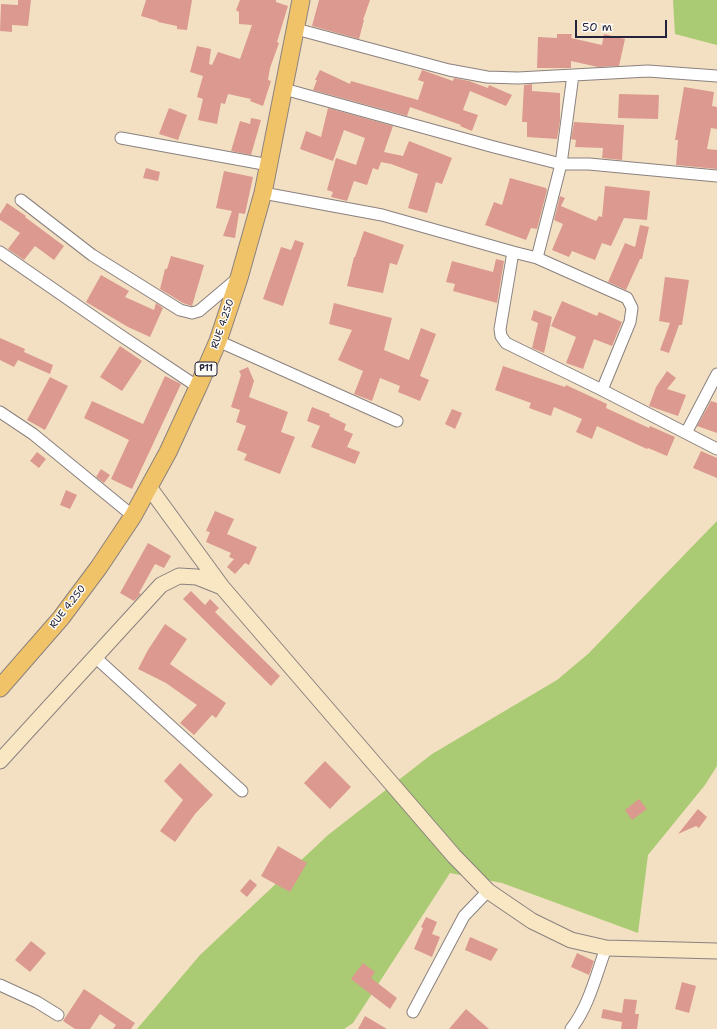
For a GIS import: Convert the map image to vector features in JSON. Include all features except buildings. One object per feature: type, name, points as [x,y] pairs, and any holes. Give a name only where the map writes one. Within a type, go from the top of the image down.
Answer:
[{"type":"main road","name":"RUE 4.250","points":[[0,688],[61,618],[99,567],[133,516],[168,452],[198,387],[218,341],[239,278],[263,193],[301,0]]},
{"type":"street","points":[[296,29],[449,70],[487,77],[518,78],[648,70],[717,76]]},
{"type":"street","points":[[536,258],[561,164],[573,75]]},
{"type":"street","points":[[284,89],[561,164],[588,164],[717,176]]},
{"type":"street","points":[[121,138],[269,165]]},
{"type":"street","points":[[263,193],[382,215],[536,258],[627,298],[632,308],[630,322],[602,390]]},
{"type":"street","points":[[21,200],[92,255],[180,310],[192,313],[199,311],[239,278]]},
{"type":"street","points":[[0,252],[198,387]]},
{"type":"street","points":[[513,252],[500,329],[501,336],[506,343],[717,449]]},
{"type":"street","points":[[218,341],[397,421]]},
{"type":"street","points":[[686,433],[717,374]]},
{"type":"street","points":[[0,412],[33,434],[133,516]]},
{"type":"street","points":[[149,486],[222,587],[454,856],[488,891],[532,921],[571,940],[606,948],[717,951]]},
{"type":"street","points":[[0,761],[160,585],[179,576],[197,577],[222,587]]},
{"type":"street","points":[[95,657],[242,791]]},
{"type":"street","points":[[413,1012],[464,916],[488,891]]},
{"type":"street","points":[[571,1029],[577,1022],[585,1006],[606,948]]},
{"type":"street","points":[[0,985],[37,1002],[58,1015]]},
{"type":"green space","points":[[673,0],[717,0],[717,45],[675,34]]},
{"type":"green space","points":[[717,521],[717,766],[705,785],[648,855],[638,933],[502,883],[450,873],[353,1023],[344,1029],[137,1029],[200,955],[328,835],[432,754],[557,680],[588,654]]}]
